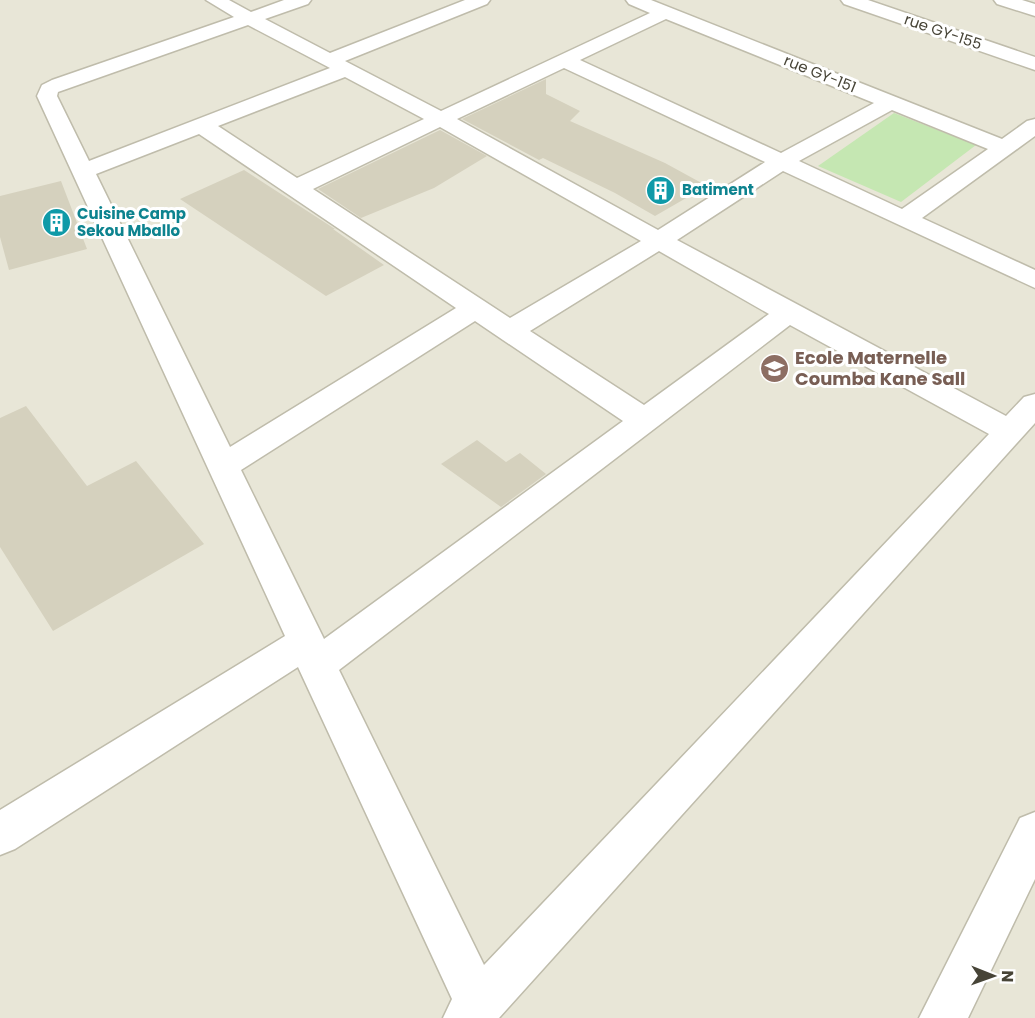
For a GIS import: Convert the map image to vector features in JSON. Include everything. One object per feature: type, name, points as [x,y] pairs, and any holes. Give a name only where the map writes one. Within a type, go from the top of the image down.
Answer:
[{"type":"street","points":[[215,0],[248,18],[336,66],[441,119],[788,313],[1022,418],[473,1011],[310,654],[47,96],[49,89],[248,18],[302,0]]},
{"type":"street","points":[[425,0],[451,12]]},
{"type":"street","points":[[83,171],[201,125],[481,0]]},
{"type":"street","name":"rue GY-151","points":[[636,0],[1005,148]]},
{"type":"street","name":"rue GY-155","points":[[850,0],[1035,64]]},
{"type":"street","points":[[1003,0],[1035,10]]},
{"type":"street","points":[[296,188],[666,12]]},
{"type":"street","points":[[564,60],[1035,280]]},
{"type":"street","points":[[509,331],[660,240],[783,161],[891,102]]},
{"type":"street","points":[[201,125],[645,421]]},
{"type":"street","points":[[904,219],[1035,126]]},
{"type":"street","points":[[222,467],[476,308]]},
{"type":"street","points":[[0,834],[310,654],[645,421],[788,313]]},
{"type":"street","points":[[943,1018],[1035,833]]},
{"type":"shaded area","points":[[0,0],[1035,0],[1035,1018],[0,1018]]},
{"type":"green space","points":[[894,113],[976,145],[901,202],[818,166]]},
{"type":"building","points":[[546,79],[546,94],[580,111],[570,121],[665,163],[707,186],[655,216],[615,193],[543,158],[539,160],[462,119]]},
{"type":"building","points":[[440,130],[487,156],[434,188],[361,218],[318,189]]},
{"type":"building","points":[[244,170],[335,229],[333,229],[384,265],[326,296],[180,199]]},
{"type":"building","name":"Cuisine Camp Sekou Mballo","points":[[61,181],[87,249],[9,270],[0,237],[0,196]]},
{"type":"building","points":[[26,406],[87,486],[136,461],[204,544],[53,631],[0,547],[0,418]]},
{"type":"building","points":[[477,440],[506,462],[520,453],[546,474],[501,507],[441,464]]},
{"type":"place","name":"Batiment","points":[[661,190]]},
{"type":"place","name":"Cuisine Camp Sekou Mballo","points":[[56,223]]},
{"type":"place","name":"Ecole Maternelle Coumba Kane Sall","points":[[774,368]]}]
